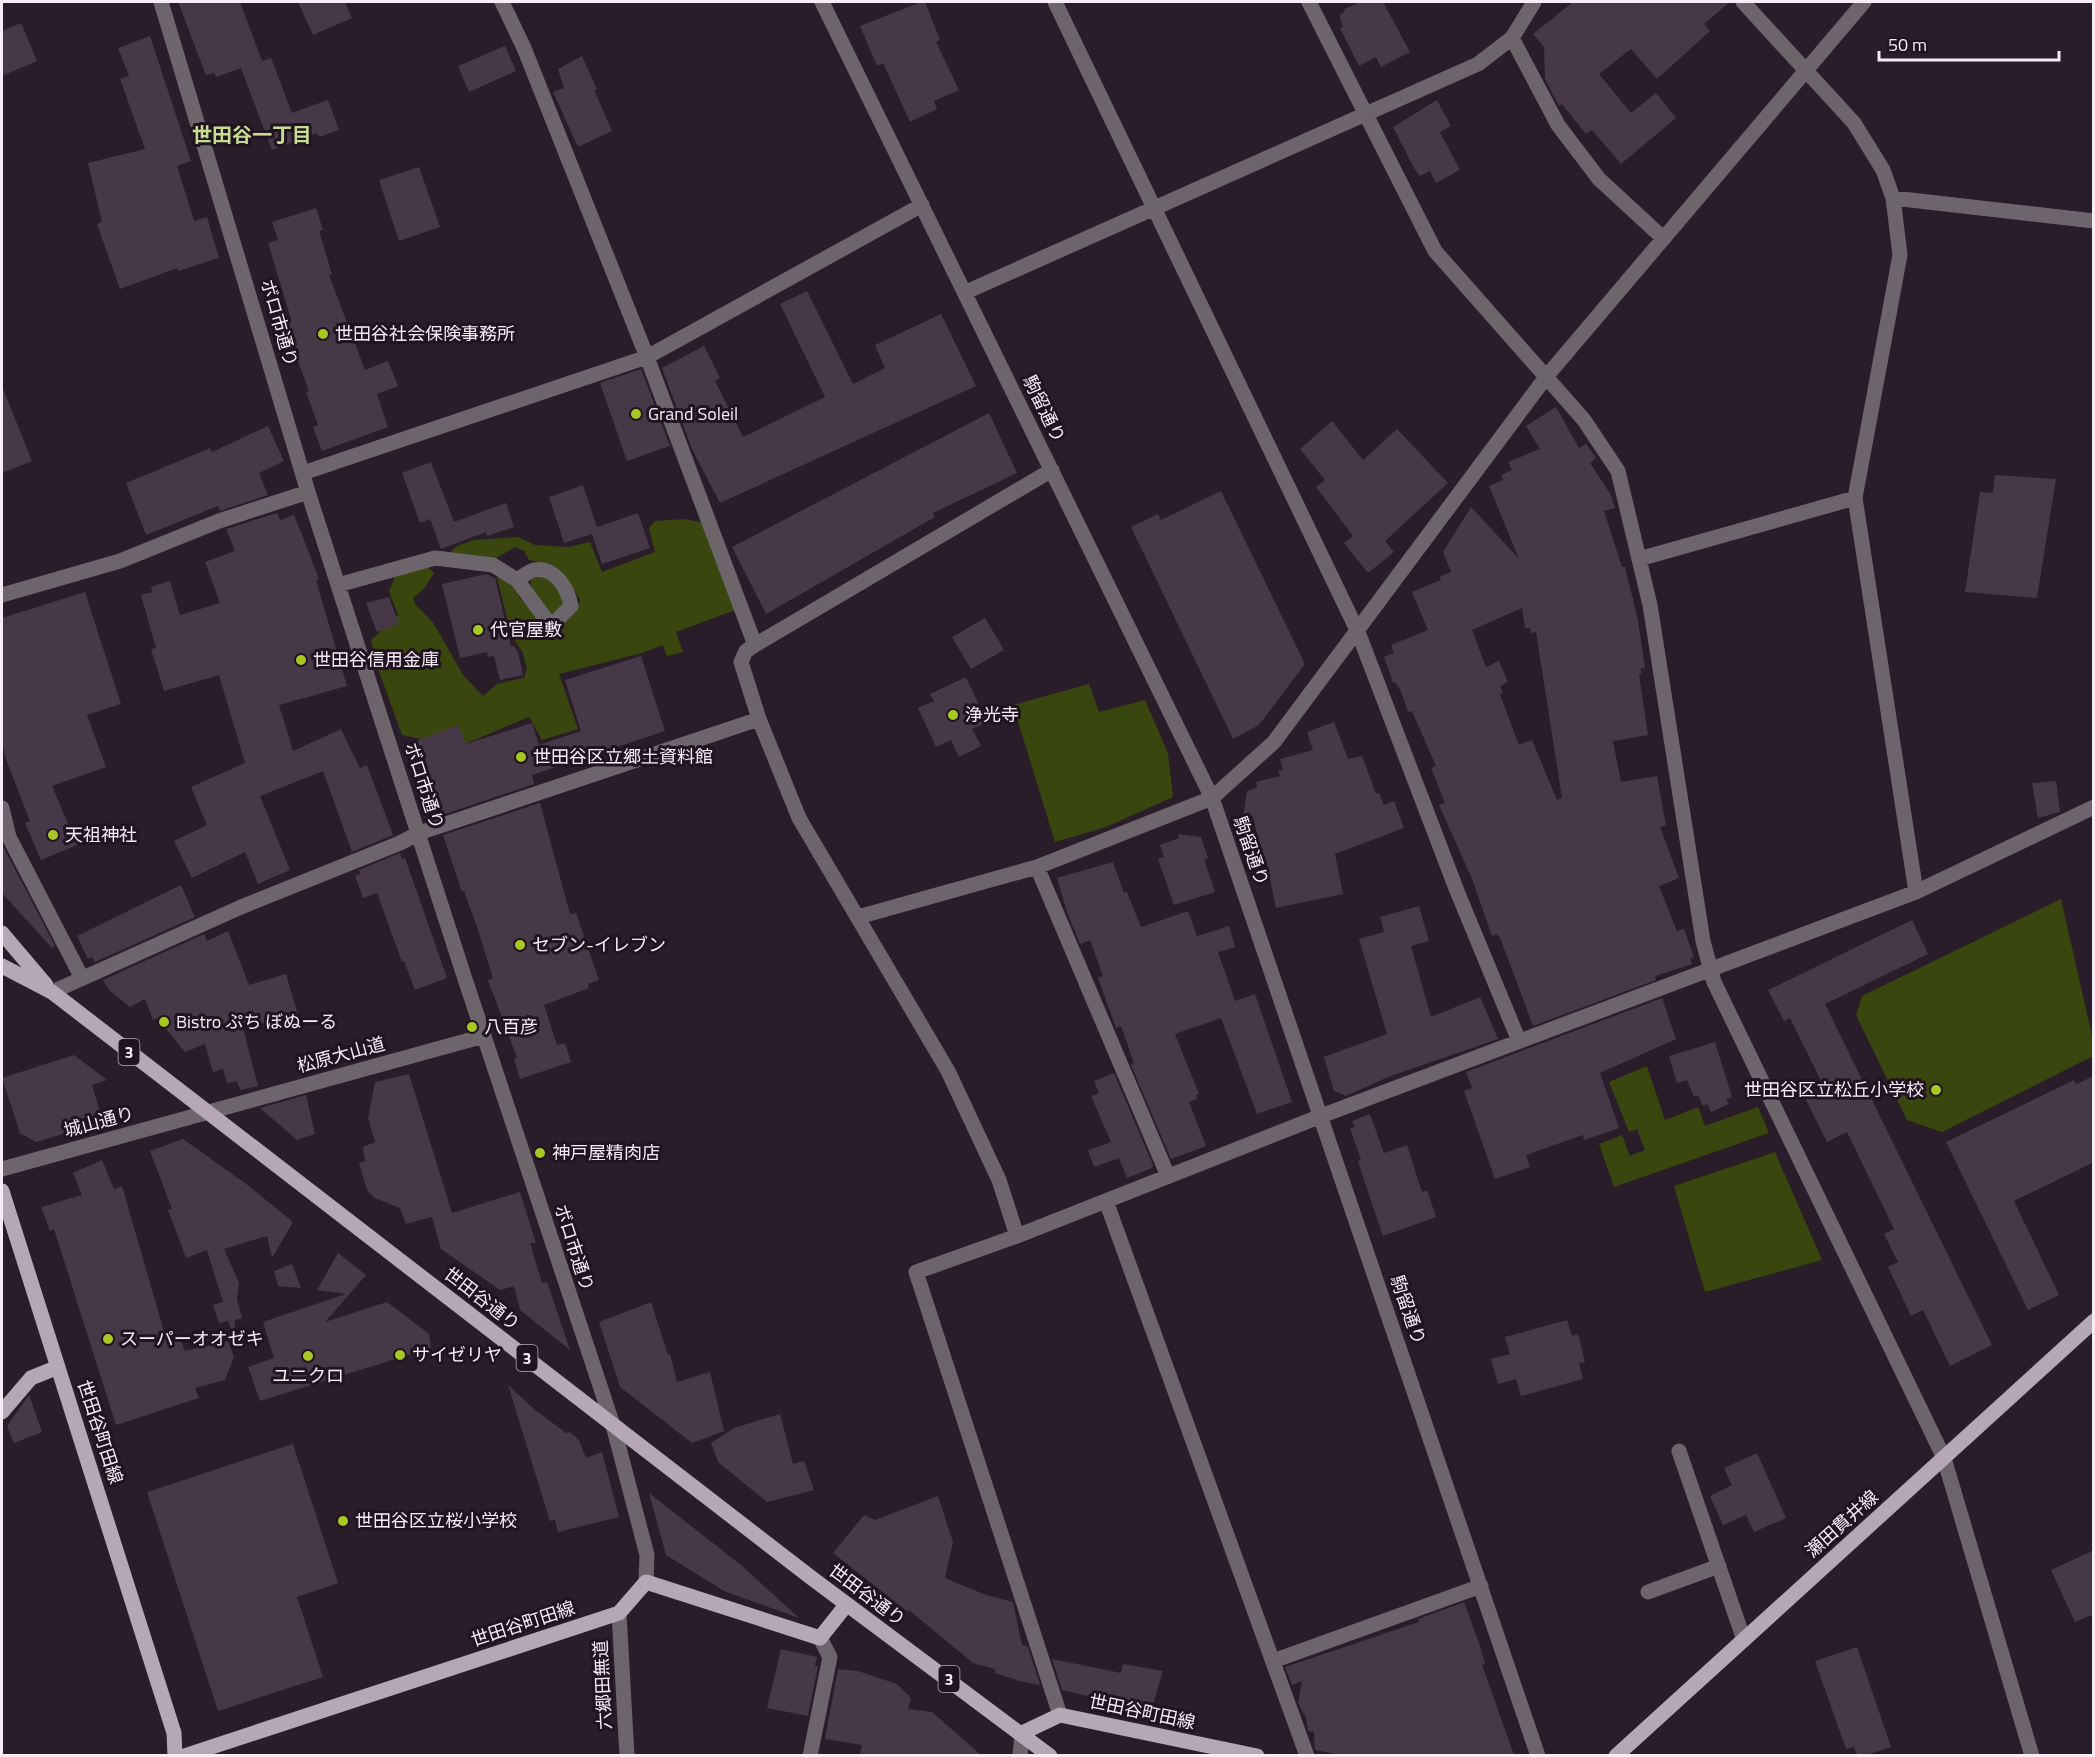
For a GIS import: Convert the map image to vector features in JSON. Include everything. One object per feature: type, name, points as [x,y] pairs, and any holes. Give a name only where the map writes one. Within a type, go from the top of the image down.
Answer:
[{"type":"main road","points":[[2,933],[52,992]]},
{"type":"main road","name":"世田谷通り","points":[[2,966],[52,992],[847,1604],[1050,1755]]},
{"type":"main road","name":"世田谷町田線","points":[[2,1191],[174,1733],[175,1755]]},
{"type":"main road","name":"瀬田貫井線","points":[[1616,1755],[2092,1325]]},
{"type":"main road","points":[[2,1412],[31,1378],[58,1367]]},
{"type":"main road","points":[[619,1613],[646,1582],[820,1638],[847,1604]]},
{"type":"main road","name":"世田谷町田線","points":[[184,1755],[619,1613]]},
{"type":"main road","points":[[1022,1733],[1060,1715]]},
{"type":"main road","name":"世田谷町田線","points":[[1060,1715],[1257,1755]]},
{"type":"street","name":"ボロ市通り","points":[[161,2],[308,492],[613,1425],[647,1555],[646,1582]]},
{"type":"street","points":[[502,2],[528,59],[647,357],[755,645]]},
{"type":"street","name":"駒留通り","points":[[822,2],[1212,798],[1538,1755]]},
{"type":"street","points":[[1055,2],[1358,632],[1457,891],[1519,1041]]},
{"type":"street","points":[[1309,2],[1435,251],[1584,420],[1618,471],[1650,605],[1703,942],[1710,970],[1944,1458],[2032,1755]]},
{"type":"street","points":[[966,292],[1478,64],[1512,38],[1534,2]]},
{"type":"street","points":[[1743,2],[1854,123],[1882,170],[1893,198],[1900,255],[1855,498],[1916,892]]},
{"type":"street","points":[[858,917],[1037,867],[1212,798],[1274,742],[1546,377],[1864,2]]},
{"type":"street","points":[[1512,38],[1558,125],[1599,179],[1663,238]]},
{"type":"street","points":[[1893,198],[2094,221]]},
{"type":"street","points":[[303,473],[647,357],[922,205]]},
{"type":"street","points":[[1017,1236],[999,1180],[948,1071],[799,818],[759,719],[741,662],[746,651],[755,645],[1052,470]]},
{"type":"street","points":[[2,595],[120,561],[219,521],[308,492]]},
{"type":"street","points":[[1639,559],[1855,498]]},
{"type":"street","points":[[338,585],[435,558],[493,565],[518,580]]},
{"type":"street","points":[[52,992],[419,833],[759,719]]},
{"type":"street","points":[[1060,1715],[916,1272],[1017,1236],[1321,1116],[1916,892],[2094,807]]},
{"type":"street","points":[[2,808],[5,838],[82,978]]},
{"type":"street","points":[[1037,867],[1168,1176]]},
{"type":"street","name":"松原大山道","points":[[207,1111],[484,1036]]},
{"type":"street","name":"城山通り","points":[[2,1169],[207,1111]]},
{"type":"street","points":[[1106,1201],[1307,1755]]},
{"type":"street","points":[[1679,1451],[1744,1640]]},
{"type":"street","points":[[1648,1592],[1719,1566]]},
{"type":"street","points":[[1273,1661],[1481,1586]]},
{"type":"street","name":"六郷田無道","points":[[619,1613],[627,1755]]},
{"type":"street","points":[[810,1755],[830,1657],[820,1638]]},
{"type":"street","points":[[1020,1755],[1022,1733]]},
{"type":"green space","points":[[684,519],[705,523],[738,609],[676,632],[683,652],[667,656],[663,645],[642,653],[559,674],[578,729],[542,740],[529,717],[458,747],[402,735],[376,663],[371,640],[398,615],[389,591],[395,577],[415,567],[427,566],[434,573],[424,589],[413,598],[416,605],[434,624],[463,675],[483,696],[497,684],[524,678],[527,668],[522,651],[512,637],[497,578],[499,573],[515,588],[521,600],[546,614],[530,583],[533,577],[540,576],[552,581],[577,609],[580,600],[571,585],[560,574],[546,565],[529,560],[524,551],[515,547],[493,560],[476,555],[448,554],[457,546],[474,540],[518,537],[535,545],[568,547],[590,542],[602,572],[655,552],[649,528],[655,521]]},
{"type":"green space","points":[[1089,684],[1099,712],[1145,700],[1168,753],[1173,797],[1106,827],[1055,842],[1013,705]]},
{"type":"green space","points":[[2061,899],[2093,1040],[2093,1056],[1942,1132],[1907,1120],[1856,1015],[1862,996]]},
{"type":"green space","points":[[1647,1066],[1665,1120],[1698,1107],[1705,1126],[1758,1107],[1769,1133],[1614,1187],[1599,1144],[1622,1135],[1630,1156],[1645,1150],[1637,1129],[1629,1132],[1609,1082]]},
{"type":"green space","points":[[1775,1152],[1822,1260],[1705,1292],[1674,1186]]},
{"type":"building","points":[[178,2],[240,2],[262,61],[271,58],[292,113],[328,100],[339,130],[319,137],[317,133],[272,150],[241,68],[216,77],[214,73],[206,75]]},
{"type":"building","points":[[298,2],[345,2],[352,18],[313,35]]},
{"type":"building","points":[[925,2],[940,40],[936,42],[959,90],[934,101],[937,109],[910,122],[883,63],[877,66],[860,26]]},
{"type":"building","points":[[1360,2],[1383,2],[1410,52],[1381,67],[1376,57],[1359,66],[1340,28],[1343,27],[1339,15],[1345,12],[1343,10]]},
{"type":"building","points":[[1573,2],[1730,2],[1704,24],[1710,31],[1657,79],[1631,49],[1599,74],[1631,113],[1656,93],[1676,118],[1621,164],[1592,130],[1586,134],[1562,104],[1559,106],[1545,79],[1544,47],[1533,34]]},
{"type":"building","points":[[21,23],[37,61],[2,76],[2,31]]},
{"type":"building","points":[[150,36],[191,161],[177,166],[194,221],[207,217],[219,258],[178,271],[177,268],[120,289],[97,224],[102,222],[88,163],[145,149],[120,79],[129,76],[118,48]]},
{"type":"building","points":[[505,46],[516,71],[469,92],[458,66]]},
{"type":"building","points":[[582,56],[612,131],[578,147],[553,92],[564,88],[558,69]]},
{"type":"building","points":[[1437,100],[1451,126],[1440,132],[1460,170],[1436,183],[1430,171],[1420,176],[1415,170],[1393,127]]},
{"type":"building","points":[[419,167],[440,227],[399,241],[379,180]]},
{"type":"building","points":[[316,208],[323,230],[319,231],[332,274],[329,275],[365,370],[388,361],[398,386],[377,394],[388,427],[322,451],[313,427],[318,425],[306,392],[309,391],[283,322],[291,319],[268,243],[278,240],[272,222]]},
{"type":"building","points":[[807,291],[853,384],[885,368],[875,345],[941,314],[976,386],[720,503],[692,449],[662,368],[704,346],[720,378],[715,381],[743,437],[825,397],[780,304]]},
{"type":"building","name":"Grand Soleil","points":[[641,369],[670,446],[627,461],[600,383]]},
{"type":"building","points":[[2,386],[32,461],[2,473]]},
{"type":"building","points":[[1556,407],[1579,448],[1586,444],[1596,458],[1590,463],[1611,495],[1615,508],[1604,511],[1622,567],[1625,567],[1638,620],[1645,668],[1640,669],[1642,674],[1639,675],[1648,735],[1613,741],[1621,782],[1657,776],[1666,826],[1660,827],[1679,878],[1659,886],[1677,931],[1684,929],[1694,957],[1690,958],[1692,964],[1655,976],[1656,980],[1533,1026],[1500,938],[1497,934],[1492,936],[1472,879],[1439,805],[1445,803],[1431,768],[1436,766],[1412,711],[1408,712],[1401,692],[1396,683],[1393,683],[1384,657],[1394,653],[1391,645],[1428,630],[1412,592],[1441,580],[1440,576],[1451,572],[1443,552],[1471,507],[1519,559],[1489,486],[1503,480],[1501,475],[1512,470],[1508,462],[1540,449],[1526,426]],"holes":[[[1522,608],[1525,628],[1530,628],[1531,633],[1536,632],[1562,798],[1557,800],[1532,740],[1519,745],[1500,694],[1503,693],[1500,686],[1508,682],[1499,661],[1486,667],[1472,630]]]},
{"type":"building","points":[[989,413],[1017,473],[933,513],[935,517],[766,614],[732,547]]},
{"type":"building","points":[[1332,421],[1363,460],[1397,429],[1448,483],[1385,541],[1394,552],[1368,573],[1344,543],[1353,536],[1316,487],[1325,480],[1300,449]]},
{"type":"building","points":[[268,426],[284,461],[259,473],[268,495],[220,511],[218,506],[146,535],[126,483],[210,448],[212,452]]},
{"type":"building","points":[[431,462],[454,522],[506,503],[514,527],[487,536],[486,532],[441,549],[430,519],[420,523],[402,473]]},
{"type":"building","points":[[1995,475],[2056,479],[2037,598],[1965,592],[1980,492],[1993,493]]},
{"type":"building","points":[[583,485],[597,527],[638,513],[650,548],[602,564],[592,534],[564,543],[549,497]]},
{"type":"building","points":[[1221,491],[1305,664],[1259,725],[1233,739],[1131,527],[1158,514],[1161,520]]},
{"type":"building","points":[[277,513],[280,520],[294,515],[319,579],[316,580],[347,686],[279,705],[293,751],[341,729],[360,768],[367,765],[393,835],[352,852],[323,771],[260,796],[290,870],[258,884],[245,852],[192,878],[174,841],[207,825],[191,787],[245,763],[219,675],[164,691],[151,649],[156,648],[141,595],[152,592],[151,587],[170,581],[180,615],[220,603],[205,562],[235,551],[226,529]]},
{"type":"building","name":"代官屋敷","points":[[486,574],[495,578],[511,646],[514,646],[518,652],[523,675],[500,680],[494,656],[488,657],[487,652],[460,658],[442,584]]},
{"type":"building","points":[[85,592],[121,704],[87,715],[106,767],[52,786],[77,845],[41,860],[25,823],[30,821],[5,757],[2,740],[2,618]]},
{"type":"building","points":[[389,597],[399,624],[377,632],[366,603]]},
{"type":"building","points":[[985,618],[1004,650],[971,669],[952,637]]},
{"type":"building","points":[[641,656],[665,731],[532,775],[534,784],[439,816],[416,741],[458,725],[466,744],[532,723],[539,745],[581,731],[565,680]]},
{"type":"building","points":[[966,677],[987,722],[972,729],[981,746],[959,757],[951,740],[936,747],[918,708],[934,701],[930,694]]},
{"type":"building","points":[[1334,722],[1348,759],[1362,756],[1376,794],[1379,793],[1384,805],[1394,801],[1404,828],[1335,854],[1343,894],[1276,908],[1267,863],[1264,864],[1253,816],[1243,818],[1247,791],[1257,788],[1256,782],[1280,776],[1278,771],[1283,770],[1280,759],[1313,750],[1307,732]]},
{"type":"building","points":[[2056,781],[2060,812],[2038,818],[2032,783]]},
{"type":"building","points":[[540,803],[570,914],[576,913],[599,980],[588,984],[589,988],[544,1005],[557,1045],[565,1043],[571,1062],[520,1079],[514,1059],[517,1058],[488,980],[493,978],[478,930],[464,891],[462,892],[443,835]]},
{"type":"building","points":[[1178,834],[1201,837],[1208,858],[1204,859],[1215,892],[1174,905],[1158,859],[1164,857],[1160,845],[1179,838]]},
{"type":"building","points":[[2,844],[55,946],[52,948],[2,893]]},
{"type":"building","points":[[400,853],[402,859],[405,858],[447,978],[415,990],[404,961],[402,962],[377,893],[363,898],[355,876],[360,874],[359,870]]},
{"type":"building","points":[[1113,862],[1124,893],[1127,892],[1141,927],[1188,911],[1197,936],[1229,926],[1235,947],[1218,952],[1235,1001],[1255,994],[1292,1102],[1257,1114],[1221,1018],[1175,1034],[1199,1094],[1196,1095],[1197,1099],[1189,1102],[1206,1146],[1171,1159],[1131,1065],[1134,1063],[1121,1026],[1116,1028],[1098,978],[1103,976],[1090,940],[1080,944],[1057,878]]},
{"type":"building","points":[[181,885],[195,917],[95,962],[92,957],[88,959],[77,936]]},
{"type":"building","points":[[1419,906],[1429,941],[1411,946],[1431,1017],[1480,997],[1498,1039],[1388,1077],[1346,1096],[1334,1091],[1324,1057],[1387,1034],[1359,939],[1384,932],[1380,917]]},
{"type":"building","points":[[1912,920],[1928,954],[1825,1004],[1992,1345],[1950,1366],[1923,1310],[1911,1316],[1888,1267],[1898,1262],[1884,1234],[1894,1229],[1847,1132],[1827,1142],[1805,1098],[1825,1089],[1790,1018],[1784,1021],[1768,990]]},
{"type":"building","points":[[228,931],[249,985],[286,974],[298,1015],[243,1028],[258,1086],[240,1090],[237,1081],[227,1083],[223,1069],[213,1072],[205,1044],[185,1052],[157,1018],[153,1020],[145,999],[130,1007],[109,990],[103,980],[204,934],[207,941]]},
{"type":"building","points":[[1662,998],[1676,1039],[1600,1073],[1619,1128],[1584,1140],[1583,1135],[1526,1155],[1530,1167],[1495,1179],[1464,1091],[1472,1088],[1466,1072]]},
{"type":"building","points":[[1715,1042],[1732,1097],[1726,1100],[1729,1104],[1711,1112],[1707,1104],[1703,1106],[1698,1095],[1694,1097],[1687,1080],[1677,1083],[1669,1056]]},
{"type":"building","points":[[74,1055],[107,1080],[92,1085],[103,1122],[36,1142],[20,1133],[2,1078]]},
{"type":"building","points":[[1114,1073],[1153,1165],[1152,1168],[1127,1178],[1119,1158],[1094,1167],[1088,1150],[1111,1142],[1091,1096],[1099,1093],[1094,1081]]},
{"type":"building","points":[[409,1074],[452,1213],[520,1192],[536,1243],[530,1243],[542,1283],[547,1282],[570,1350],[520,1310],[514,1286],[500,1290],[441,1249],[432,1217],[406,1224],[400,1208],[373,1197],[367,1190],[359,1163],[365,1161],[363,1147],[375,1142],[368,1118],[375,1082]]},
{"type":"building","points":[[2094,1076],[2094,1162],[2014,1201],[2059,1295],[2028,1310],[1946,1142],[2074,1080],[2076,1084]]},
{"type":"building","points":[[306,1095],[315,1134],[297,1140],[260,1108]]},
{"type":"building","points":[[1370,1114],[1384,1153],[1407,1145],[1422,1192],[1427,1190],[1436,1217],[1383,1236],[1358,1161],[1361,1160],[1350,1128],[1355,1127],[1352,1121]]},
{"type":"building","points":[[183,1139],[245,1183],[293,1222],[272,1258],[267,1236],[224,1249],[239,1283],[237,1299],[242,1318],[235,1320],[234,1336],[228,1321],[219,1323],[213,1305],[223,1302],[207,1250],[186,1258],[168,1210],[172,1209],[150,1151]]},
{"type":"building","points":[[102,1160],[114,1189],[122,1186],[167,1342],[179,1336],[185,1351],[228,1341],[234,1357],[225,1380],[195,1388],[199,1398],[116,1425],[54,1229],[50,1231],[41,1207],[82,1195],[73,1173]]},
{"type":"building","points":[[338,1253],[366,1275],[325,1322],[387,1302],[429,1334],[431,1348],[260,1401],[248,1367],[274,1358],[263,1322],[346,1294],[317,1290]]},
{"type":"building","points":[[292,1264],[301,1288],[278,1286],[274,1271]]},
{"type":"building","points":[[651,1302],[668,1355],[670,1354],[677,1382],[710,1372],[724,1431],[692,1443],[620,1387],[599,1322]]},
{"type":"building","points":[[1567,1320],[1572,1336],[1578,1334],[1585,1362],[1579,1363],[1583,1379],[1521,1396],[1516,1379],[1498,1384],[1491,1359],[1510,1354],[1505,1337]]},
{"type":"building","points":[[508,1385],[534,1409],[579,1440],[586,1458],[602,1452],[619,1517],[558,1532],[555,1520],[550,1521]]},
{"type":"building","points":[[29,1395],[42,1432],[14,1443],[7,1426]]},
{"type":"building","points":[[780,1414],[793,1464],[804,1461],[814,1490],[767,1502],[718,1462],[711,1443],[734,1428]]},
{"type":"building","points":[[293,1444],[338,1583],[297,1597],[323,1677],[218,1711],[147,1492]]},
{"type":"building","points":[[1757,1453],[1786,1518],[1754,1532],[1746,1515],[1723,1525],[1710,1496],[1732,1485],[1724,1468]]},
{"type":"building","points":[[649,1493],[741,1565],[799,1618],[724,1591],[666,1555]]},
{"type":"building","points":[[938,1496],[953,1542],[945,1578],[986,1595],[1013,1602],[1022,1645],[1028,1647],[1040,1685],[995,1673],[995,1669],[973,1663],[909,1610],[908,1612],[833,1553],[864,1515],[875,1520]]},
{"type":"building","points":[[2094,1550],[2094,1614],[2075,1622],[2051,1570]]},
{"type":"building","points":[[1464,1602],[1485,1664],[1482,1665],[1514,1755],[1341,1755],[1315,1750],[1314,1732],[1308,1731],[1306,1718],[1298,1703],[1302,1681],[1292,1685],[1285,1667],[1419,1622],[1418,1619]]},
{"type":"building","points":[[1857,1647],[1891,1747],[1866,1755],[1857,1755],[1854,1747],[1846,1749],[1815,1661]]},
{"type":"building","points":[[781,1649],[817,1657],[815,1666],[818,1666],[808,1716],[767,1708]]},
{"type":"building","points":[[1052,1659],[1121,1673],[1123,1664],[1163,1671],[1151,1711],[1062,1690]]},
{"type":"building","points":[[838,1669],[858,1671],[897,1684],[911,1698],[908,1709],[932,1712],[981,1755],[860,1755],[862,1745],[825,1739]]},
{"type":"place","name":"世田谷社会保険事務所","points":[[323,334]]},
{"type":"place","name":"Grand Soleil","points":[[636,414]]},
{"type":"place","name":"代官屋敷","points":[[478,630]]},
{"type":"place","name":"世田谷信用金庫","points":[[301,660]]},
{"type":"place","name":"浄光寺","points":[[953,715]]},
{"type":"place","name":"世田谷区立郷土資料館","points":[[521,757]]},
{"type":"place","name":"天祖神社","points":[[53,835]]},
{"type":"place","name":"セブン-イレブン","points":[[520,945]]},
{"type":"place","name":"Bistro ぷち ぼぬーる","points":[[164,1022]]},
{"type":"place","name":"八百彦","points":[[472,1027]]},
{"type":"place","name":"世田谷区立松丘小学校","points":[[1936,1090]]},
{"type":"place","name":"神戸屋精肉店","points":[[540,1153]]},
{"type":"place","name":"スーパーオオゼキ","points":[[108,1339]]},
{"type":"place","name":"サイゼリヤ","points":[[400,1355]]},
{"type":"place","name":"ユニクロ","points":[[308,1356]]},
{"type":"place","name":"世田谷区立桜小学校","points":[[343,1521]]},
{"type":"district","name":"世田谷一丁目","points":[[252,135]]}]
